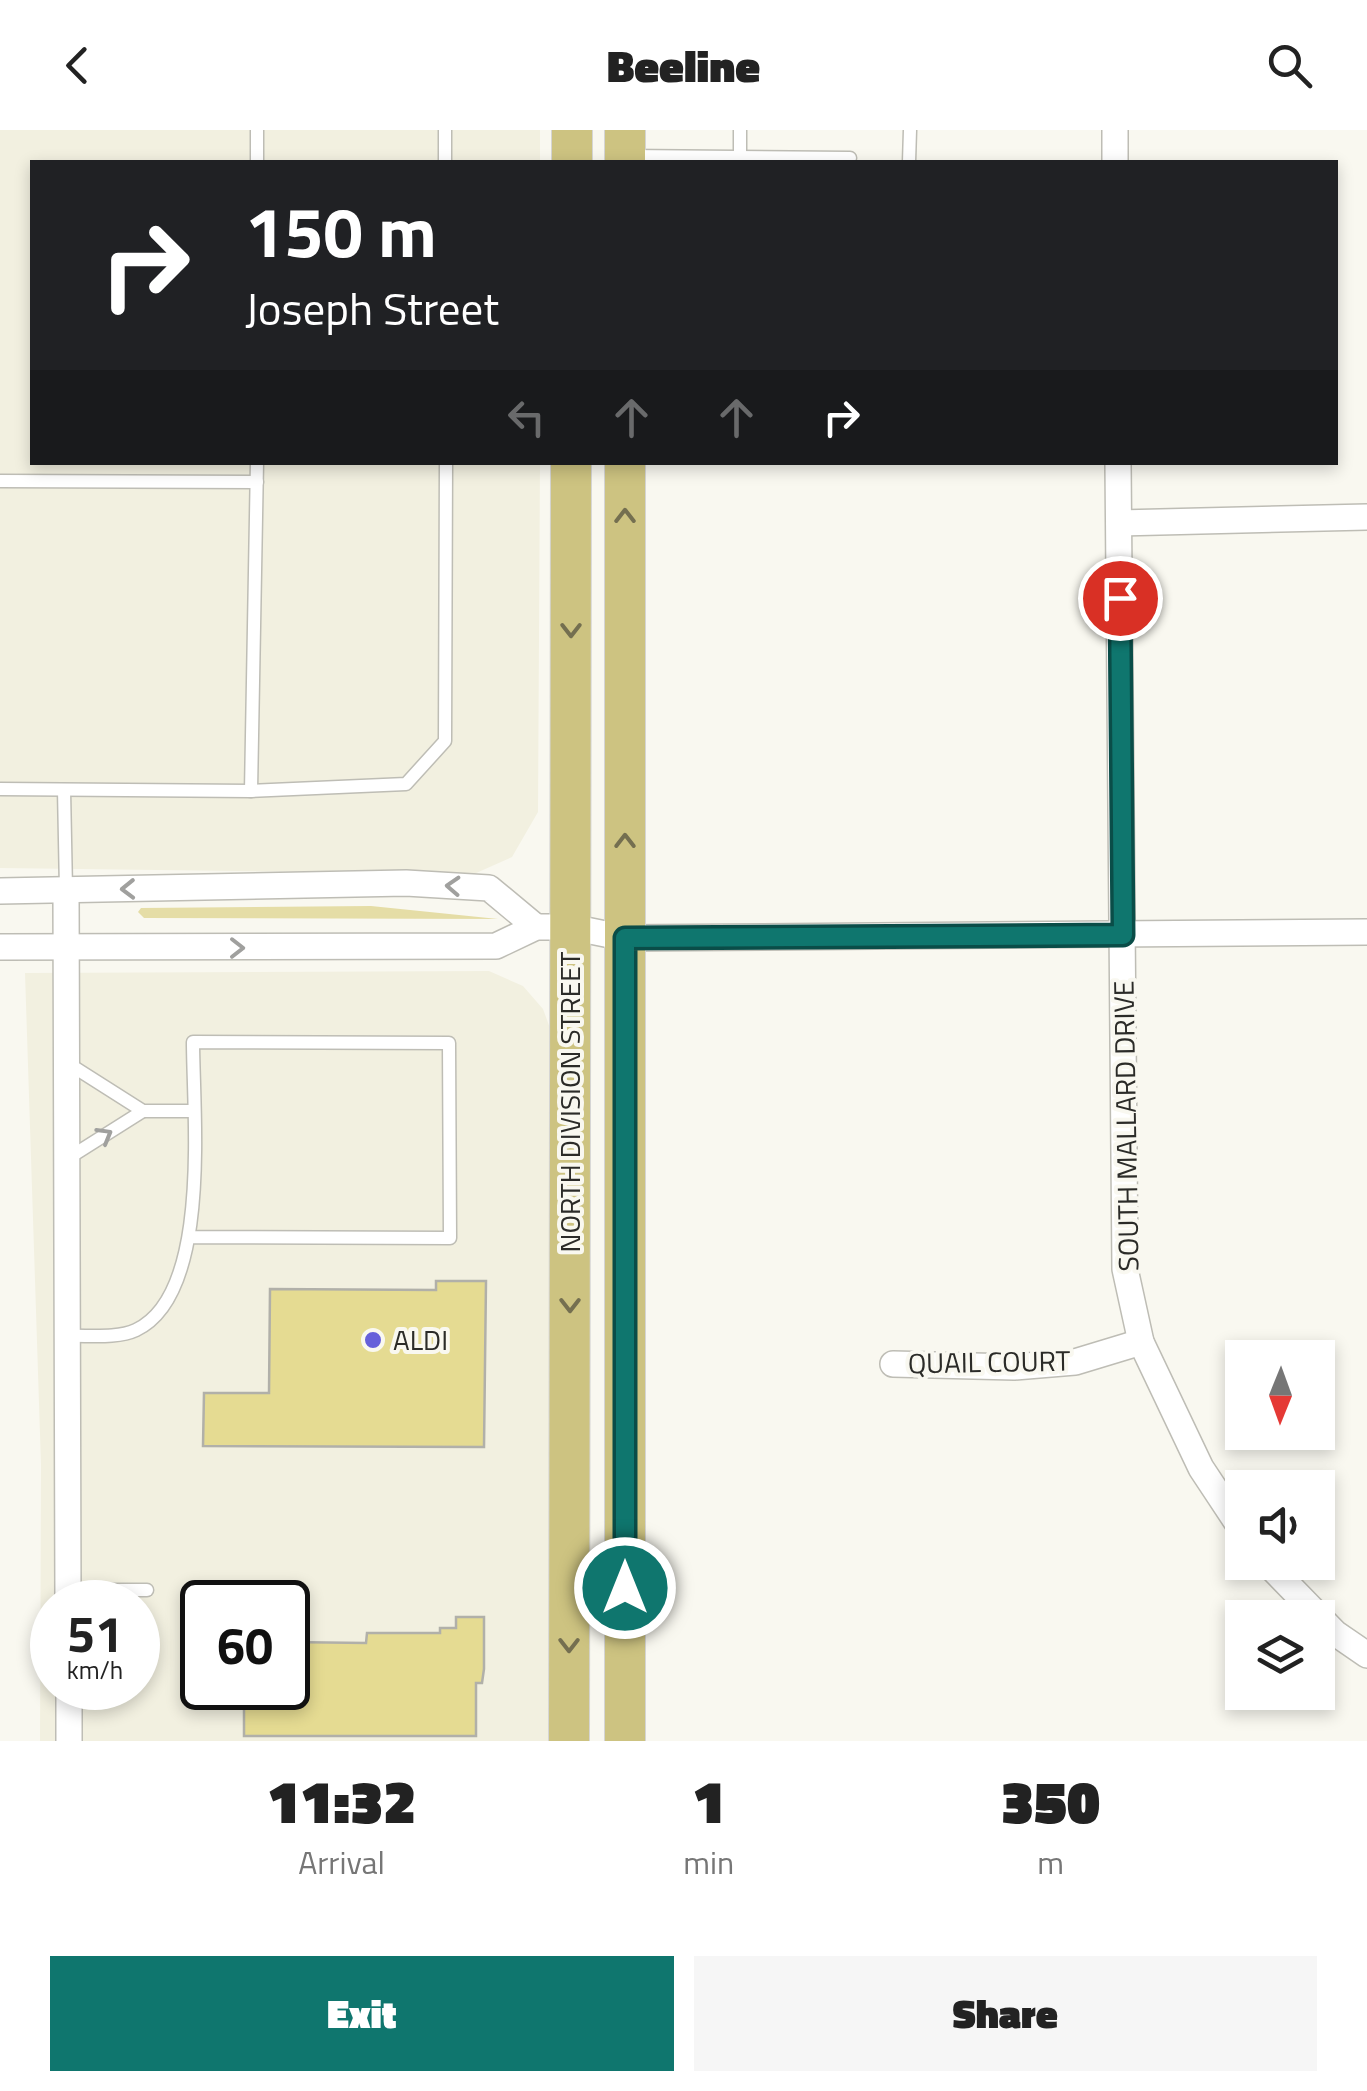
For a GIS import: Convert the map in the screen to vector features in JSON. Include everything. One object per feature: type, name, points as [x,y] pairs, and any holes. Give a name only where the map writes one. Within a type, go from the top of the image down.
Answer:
[{"type":"main road","points":[[572,130],[572,160]]},
{"type":"main road","name":"NORTH DIVISION STREET","points":[[569,1741],[553,927],[572,465]]},
{"type":"main road","name":"NORTH DIVISION STREET","points":[[625,465],[625,1741]]},
{"type":"street","points":[[1115,130],[1116,160]]},
{"type":"street","name":"SOUTH MALLARD DRIVE","points":[[1118,465],[1126,1268],[1141,1342],[1200,1468],[1225,1505]]},
{"type":"street","points":[[1119,523],[1367,517]]},
{"type":"street","points":[[0,891],[406,884],[489,888],[553,927],[625,938],[1367,932]]},
{"type":"street","points":[[66,890],[68,1580]]},
{"type":"street","points":[[0,947],[496,946],[553,927]]},
{"type":"street","name":"QUAIL COURT","points":[[893,1364],[1014,1367],[1075,1362],[1141,1342]]},
{"type":"street","points":[[1283,1580],[1335,1634],[1367,1655]]},
{"type":"street","points":[[69,1710],[69,1741]]},
{"type":"lane","points":[[256,130],[257,160]]},
{"type":"lane","points":[[445,130],[445,160]]},
{"type":"lane","points":[[740,130],[740,157]]},
{"type":"lane","points":[[910,130],[910,160]]},
{"type":"lane","points":[[625,149],[740,157],[850,158]]},
{"type":"lane","points":[[251,791],[257,465]]},
{"type":"lane","points":[[0,789],[251,791],[406,784],[444,741],[446,465]]},
{"type":"lane","points":[[0,480],[257,482]]},
{"type":"lane","points":[[64,790],[66,890]]},
{"type":"lane","points":[[67,1336],[135,1331],[152,1317],[181,1276],[191,1238],[192,1042],[449,1043],[450,1238],[191,1238]]},
{"type":"lane","points":[[67,1063],[143,1111],[193,1111]]},
{"type":"lane","points":[[67,1159],[143,1111]]},
{"type":"shaded area","points":[[0,130],[540,130],[540,160],[30,160],[30,465],[540,465],[538,812],[512,857],[474,874],[0,868]]},
{"type":"shaded area","points":[[371,906],[498,919],[144,918],[138,912],[141,908]]},
{"type":"shaded area","points":[[489,971],[523,986],[543,1009],[554,1039],[551,1741],[40,1741],[40,1710],[160,1710],[160,1580],[41,1580],[41,1465],[25,973]]},
{"type":"building","name":"ALDI","points":[[436,1281],[486,1281],[484,1447],[203,1446],[204,1393],[269,1393],[270,1289],[436,1290]]},
{"type":"building","points":[[456,1617],[484,1617],[484,1669],[482,1683],[476,1683],[476,1736],[244,1736],[244,1710],[310,1710],[310,1642],[366,1643],[367,1633],[440,1633],[440,1628],[456,1628]]},
{"type":"place","name":"ALDI","points":[[373,1340]]},
{"type":"route","points":[[625,1588],[625,938],[1123,935],[1120,598]]}]
